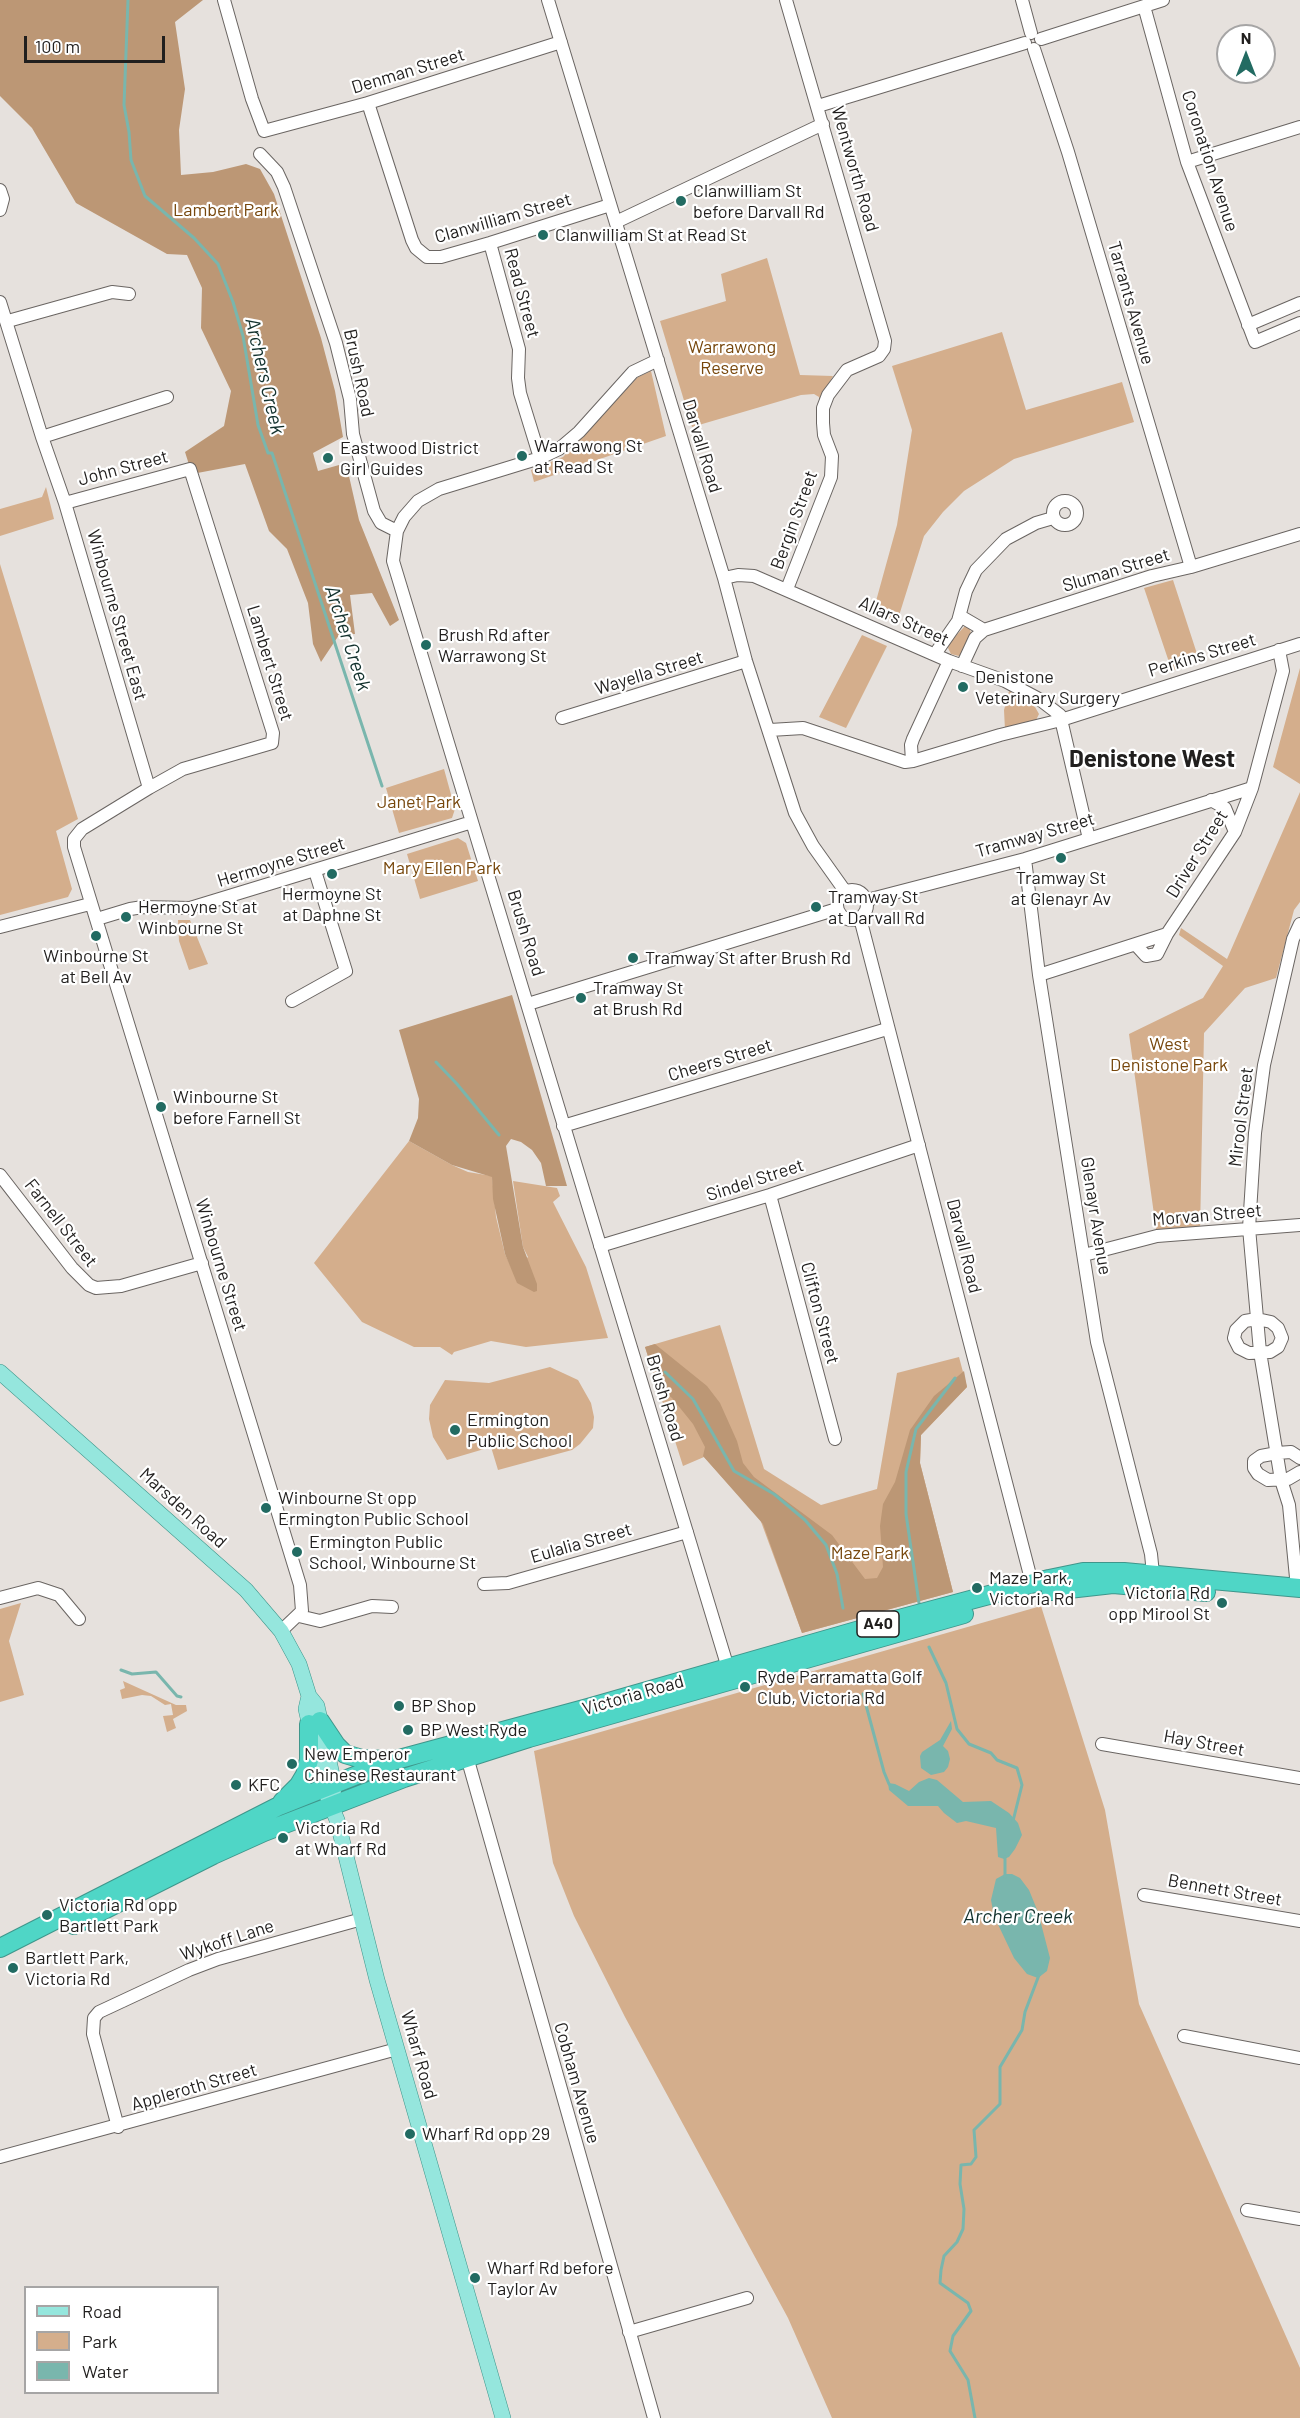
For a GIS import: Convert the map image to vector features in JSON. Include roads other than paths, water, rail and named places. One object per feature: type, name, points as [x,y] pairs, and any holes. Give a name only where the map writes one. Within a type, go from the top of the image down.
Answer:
[{"type":"highway","name":"Victoria Road","points":[[0,1948],[277,1807],[392,1761],[884,1623],[1032,1583],[1083,1572],[1153,1574],[1299,1593]]},
{"type":"highway","name":"Victoria Road","points":[[0,1962],[213,1855],[332,1805],[467,1757],[874,1639],[1054,1590],[1113,1584],[1299,1593]]},
{"type":"highway","points":[[315,1723],[345,1754],[362,1759],[392,1761]]},
{"type":"highway","points":[[277,1807],[299,1785],[305,1775],[315,1723]]},
{"type":"main road","name":"Marsden Road","points":[[0,1372],[246,1590],[281,1631],[299,1664],[309,1696],[306,1709],[315,1723],[332,1805]]},
{"type":"main road","name":"Wharf Road","points":[[332,1805],[397,2049],[503,2418]]},
{"type":"street","name":"Denman Street","points":[[225,0],[252,99],[264,131],[368,104],[561,42]]},
{"type":"street","name":"Darvall Road","points":[[548,0],[724,578],[746,661],[795,813],[813,846],[845,891]]},
{"type":"street","name":"Wentworth Road","points":[[786,0],[883,332],[884,349]]},
{"type":"street","name":"Tarrants Avenue","points":[[1022,0],[1191,567]]},
{"type":"street","points":[[818,106],[1163,0]]},
{"type":"street","name":"Coronation Avenue","points":[[1144,6],[1187,162],[1248,325]]},
{"type":"street","name":"Clanwilliam Street","points":[[368,104],[416,249],[421,254],[434,258],[610,205]]},
{"type":"street","points":[[616,222],[823,124]]},
{"type":"street","points":[[1187,162],[1300,127]]},
{"type":"street","name":"Brush Road","points":[[260,154],[277,171],[284,187],[336,343],[350,399],[353,434],[374,511],[381,523],[397,531],[393,552],[396,573],[728,1668]]},
{"type":"street","points":[[0,190],[3,204],[0,210]]},
{"type":"street","name":"Read Street","points":[[490,243],[519,349],[520,393],[540,458]]},
{"type":"street","points":[[8,321],[112,292],[129,294]]},
{"type":"street","name":"Winbourne Street East","points":[[0,302],[65,502],[149,788]]},
{"type":"street","points":[[1300,303],[1248,325],[1255,342],[1300,323]]},
{"type":"street","name":"Bergin Street","points":[[787,589],[831,477],[832,456],[824,435],[823,423],[823,408],[828,395],[847,370],[879,356],[884,349]]},
{"type":"street","points":[[397,531],[410,510],[428,494],[540,458],[566,445],[633,372],[658,360]]},
{"type":"street","points":[[42,437],[167,396]]},
{"type":"street","name":"John Street","points":[[65,502],[190,469]]},
{"type":"street","name":"Lambert Street","points":[[149,788],[183,769],[272,743],[273,733],[190,469]]},
{"type":"street","points":[[934,654],[960,616],[966,591],[976,570],[999,545],[1015,534],[1053,518]]},
{"type":"street","name":"Sluman Street","points":[[984,630],[1152,576],[1191,567],[1300,534]]},
{"type":"street","name":"Allars Street","points":[[724,578],[738,575],[754,576],[787,589],[949,661],[1005,681],[1039,699],[1060,715],[1062,720]]},
{"type":"street","points":[[960,616],[984,630],[975,638],[962,666]]},
{"type":"street","name":"Perkins Street","points":[[770,730],[803,728],[905,762],[912,761],[1000,735],[1062,720],[1300,644]]},
{"type":"street","name":"Driver Street","points":[[1039,975],[1136,945],[1142,954],[1154,956],[1160,950],[1167,934],[1235,832],[1252,788],[1283,671],[1279,650]]},
{"type":"street","name":"Wayella Street","points":[[562,718],[746,661]]},
{"type":"street","points":[[912,761],[913,739],[949,661]]},
{"type":"street","points":[[1062,720],[1089,839]]},
{"type":"street","points":[[0,927],[90,904],[74,847],[74,839],[81,829],[149,788]]},
{"type":"street","name":"Tramway Street","points":[[867,900],[1025,859],[1252,788]]},
{"type":"street","points":[[1211,800],[1225,808],[1235,832]]},
{"type":"street","name":"Hermoyne Street","points":[[97,919],[143,907],[190,908],[472,822]]},
{"type":"street","name":"Glenayr Avenue","points":[[1025,859],[1039,975],[1097,1342],[1148,1543],[1153,1574]]},
{"type":"street","points":[[291,1000],[346,971],[315,871]]},
{"type":"street","points":[[845,891],[860,891],[867,900],[867,909],[860,918],[846,919],[837,909],[838,899],[845,891]]},
{"type":"street","name":"Winbourne Street","points":[[90,904],[97,919],[124,1014],[300,1585],[303,1609],[299,1616]]},
{"type":"street","points":[[528,1004],[837,909]]},
{"type":"street","name":"Darvall Road","points":[[860,918],[1032,1583]]},
{"type":"street","name":"Mirool Street","points":[[1299,1593],[1289,1505],[1281,1480],[1260,1352],[1249,1228],[1255,1133],[1264,1065],[1293,939],[1300,924]]},
{"type":"street","name":"Cheers Street","points":[[563,1126],[887,1029]]},
{"type":"street","name":"Sindel Street","points":[[600,1246],[770,1195],[919,1145]]},
{"type":"street","name":"Farnell Street","points":[[0,1175],[72,1268],[89,1285],[96,1288],[121,1286],[202,1263]]},
{"type":"street","name":"Clifton Street","points":[[770,1195],[835,1439]]},
{"type":"street","name":"Morvan Street","points":[[1084,1255],[1157,1236],[1300,1225]]},
{"type":"street","points":[[1257,1318],[1271,1322],[1278,1328],[1282,1338],[1278,1347],[1270,1352],[1260,1352],[1249,1353],[1239,1348],[1234,1338],[1236,1330],[1245,1321],[1257,1318]]},
{"type":"street","points":[[1300,1458],[1291,1452],[1261,1456],[1254,1461],[1254,1468],[1258,1474],[1268,1480],[1291,1479],[1300,1472]]},
{"type":"street","name":"Eulalia Street","points":[[484,1584],[508,1582],[687,1532]]},
{"type":"street","points":[[0,1598],[38,1588],[59,1595],[79,1619]]},
{"type":"street","points":[[281,1631],[299,1616],[320,1621],[372,1606],[392,1607]]},
{"type":"street","name":"Hay Street","points":[[1102,1744],[1300,1778]]},
{"type":"street","name":"Cobham Avenue","points":[[467,1757],[654,2418]]},
{"type":"street","name":"Bennett Street","points":[[1144,1895],[1300,1921]]},
{"type":"street","name":"Wykoff Lane","points":[[118,2127],[92,2026],[99,2012],[203,1964],[362,1919]]},
{"type":"street","points":[[1184,2036],[1300,2058]]},
{"type":"street","name":"Appleroth Street","points":[[0,2157],[118,2127],[397,2049]]},
{"type":"street","points":[[1247,2210],[1300,2219]]},
{"type":"street","points":[[629,2332],[747,2298]]},
{"type":"water","points":[[951,1721],[952,1729],[943,1746],[948,1751],[950,1759],[948,1767],[944,1772],[931,1775],[921,1768],[920,1756],[922,1752],[940,1740]]},
{"type":"water","name":"Archer Creek","points":[[929,1778],[937,1780],[963,1802],[991,1801],[1009,1813],[1018,1823],[1022,1835],[1009,1857],[1004,1859],[998,1857],[996,1828],[966,1821],[957,1823],[938,1806],[908,1806],[889,1790],[888,1783],[909,1791],[919,1782]]},
{"type":"water","name":"Archer Creek","points":[[1005,1874],[1012,1874],[1020,1878],[1029,1890],[1038,1912],[1050,1958],[1047,1971],[1038,1978],[1027,1974],[1014,1958],[994,1916],[991,1900],[996,1879]]},
{"type":"waterway","name":"Archers Creek","points":[[128,0],[124,105],[131,160],[145,196],[194,238],[218,264],[243,336],[258,425],[268,453],[272,453],[382,786]]},
{"type":"waterway","name":"Archer Creek","points":[[436,1062],[499,1135]]},
{"type":"waterway","name":"Archer Creek","points":[[665,1372],[693,1399],[734,1471],[774,1494],[805,1520],[826,1545],[837,1574],[843,1608]]},
{"type":"waterway","name":"Archer Creek","points":[[919,1603],[906,1514],[906,1472],[916,1429],[955,1378]]},
{"type":"waterway","name":"Archer Creek","points":[[929,1647],[946,1683],[957,1729],[969,1744],[1017,1768],[1022,1785],[1013,1821]]},
{"type":"waterway","points":[[121,1670],[132,1674],[156,1672],[177,1696],[181,1697]]},
{"type":"waterway","name":"Archer Creek","points":[[863,1694],[889,1784]]},
{"type":"waterway","name":"Archer Creek","points":[[1005,1857],[1005,1877]]},
{"type":"waterway","name":"Archer Creek","points":[[975,2418],[968,2380],[950,2351],[953,2336],[971,2311],[968,2303],[940,2283],[941,2270],[944,2256],[957,2242],[963,2229],[961,2165],[971,2164],[976,2157],[974,2130],[1000,2104],[1000,2067],[1022,2030],[1025,2012],[1039,1975]]},
{"type":"place","name":"Clanwilliam St before Darvall Rd","points":[[681,201]]},
{"type":"place","name":"Clanwilliam St at Read St","points":[[543,235]]},
{"type":"place","name":"Warrawong St at Read St","points":[[522,456]]},
{"type":"place","name":"Eastwood District Girl Guides","points":[[328,458]]},
{"type":"place","name":"Brush Rd after Warrawong St","points":[[426,645]]},
{"type":"place","name":"Denistone Veterinary Surgery","points":[[963,687]]},
{"type":"place","name":"Tramway St at Glenayr Av","points":[[1061,858]]},
{"type":"place","name":"Hermoyne St at Daphne St","points":[[332,874]]},
{"type":"place","name":"Tramway St at Darvall Rd","points":[[816,907]]},
{"type":"place","name":"Hermoyne St at Winbourne St","points":[[126,917]]},
{"type":"place","name":"Winbourne St at Bell Av","points":[[96,936]]},
{"type":"place","name":"Tramway St after Brush Rd","points":[[633,958]]},
{"type":"place","name":"Tramway St at Brush Rd","points":[[581,998]]},
{"type":"place","name":"Winbourne St before Farnell St","points":[[161,1107]]},
{"type":"place","name":"Ermington Public School","points":[[455,1430]]},
{"type":"place","name":"Winbourne St opp Ermington Public School","points":[[266,1508]]},
{"type":"place","name":"Ermington Public School, Winbourne St","points":[[297,1552]]},
{"type":"place","name":"Maze Park, Victoria Rd","points":[[977,1588]]},
{"type":"place","name":"Victoria Rd opp Mirool St","points":[[1222,1603]]},
{"type":"place","name":"Ryde Parramatta Golf Club, Victoria Rd","points":[[745,1687]]},
{"type":"place","name":"BP Shop","points":[[399,1706]]},
{"type":"place","name":"BP West Ryde","points":[[408,1730]]},
{"type":"place","name":"New Emperor Chinese Restaurant","points":[[292,1764]]},
{"type":"place","name":"KFC","points":[[236,1785]]},
{"type":"place","name":"Victoria Rd at Wharf Rd","points":[[283,1838]]},
{"type":"place","name":"Victoria Rd opp Bartlett Park","points":[[47,1915]]},
{"type":"place","name":"Bartlett Park, Victoria Rd","points":[[13,1968]]},
{"type":"place","name":"Wharf Rd opp 29","points":[[410,2134]]},
{"type":"place","name":"Wharf Rd before Taylor Av","points":[[475,2278]]},
{"type":"district","name":"Denistone West","points":[[1152,759]]},
{"type":"park label","name":"Lambert Park","points":[[226,210]]},
{"type":"park label","name":"Warrawong Reserve","points":[[732,357]]},
{"type":"park label","name":"Janet Park","points":[[419,802]]},
{"type":"park label","name":"Mary Ellen Park","points":[[442,868]]},
{"type":"park label","name":"West Denistone Park","points":[[1169,1054]]},
{"type":"park label","name":"Maze Park","points":[[870,1553]]}]
